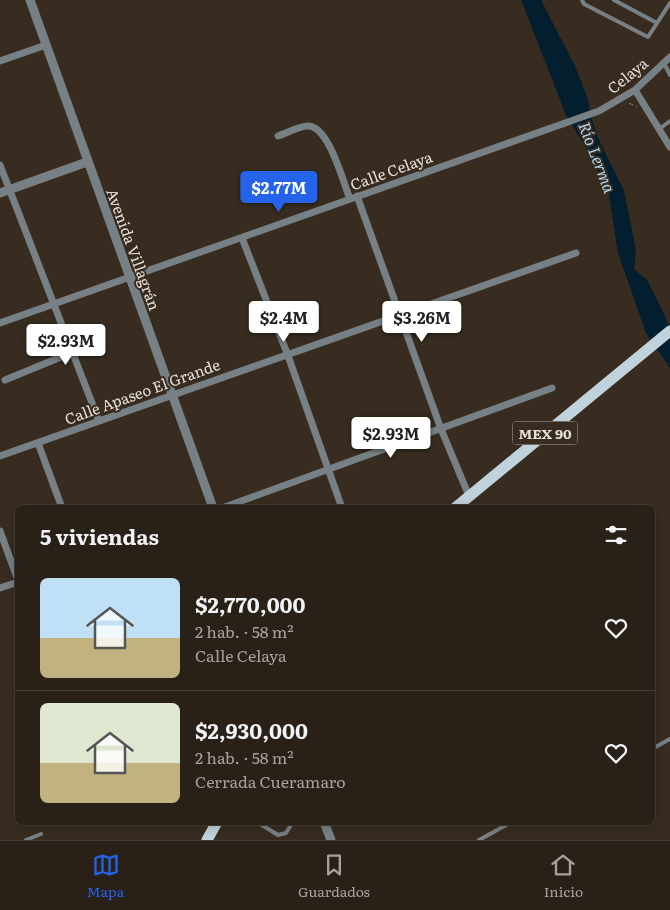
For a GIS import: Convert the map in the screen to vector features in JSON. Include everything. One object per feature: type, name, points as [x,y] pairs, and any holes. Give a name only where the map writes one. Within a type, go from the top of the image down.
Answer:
[{"type":"main road","name":"MEX 90","points":[[459,505],[670,331]]},
{"type":"main road","points":[[207,840],[215,825]]},
{"type":"street","name":"Avenida Villagrán","points":[[30,0],[87,162],[174,395],[212,505]]},
{"type":"street","points":[[0,61],[46,45]]},
{"type":"street","name":"Celaya","points":[[565,123],[599,111],[618,101],[635,90],[670,57]]},
{"type":"street","points":[[635,90],[670,147]]},
{"type":"street","name":"Calle Celaya","points":[[0,323],[565,123]]},
{"type":"street","points":[[278,136],[308,126],[319,130],[326,138],[354,198],[468,496]]},
{"type":"street","points":[[4,191],[87,162]]},
{"type":"street","points":[[0,165],[4,191],[73,352],[99,421]]},
{"type":"street","points":[[242,238],[287,353],[341,505]]},
{"type":"street","name":"Calle Apaseo El Grande","points":[[0,456],[287,353],[576,254]]},
{"type":"street","points":[[4,380],[73,352]]},
{"type":"street","points":[[230,505],[552,388]]},
{"type":"street","points":[[38,443],[61,505]]},
{"type":"street","points":[[0,531],[15,573]]},
{"type":"street","points":[[0,588],[15,582]]},
{"type":"street","points":[[325,825],[331,840]]},
{"type":"lane","points":[[582,0],[584,4],[648,37],[670,3]]},
{"type":"lane","points":[[614,0],[657,23]]},
{"type":"lane","points":[[664,63],[670,75]]},
{"type":"lane","points":[[658,130],[670,121]]},
{"type":"lane","points":[[655,747],[670,739]]},
{"type":"lane","points":[[262,825],[278,835],[286,833],[291,825]]},
{"type":"lane","points":[[479,840],[506,825]]},
{"type":"lane","points":[[26,840],[41,834]]},
{"type":"water","name":"Río Lerma","points":[[521,0],[541,0],[575,66],[587,96],[591,117],[599,140],[624,191],[636,250],[634,269],[648,281],[670,327],[670,368],[646,333],[618,253],[609,195],[589,153],[566,115]]}]
